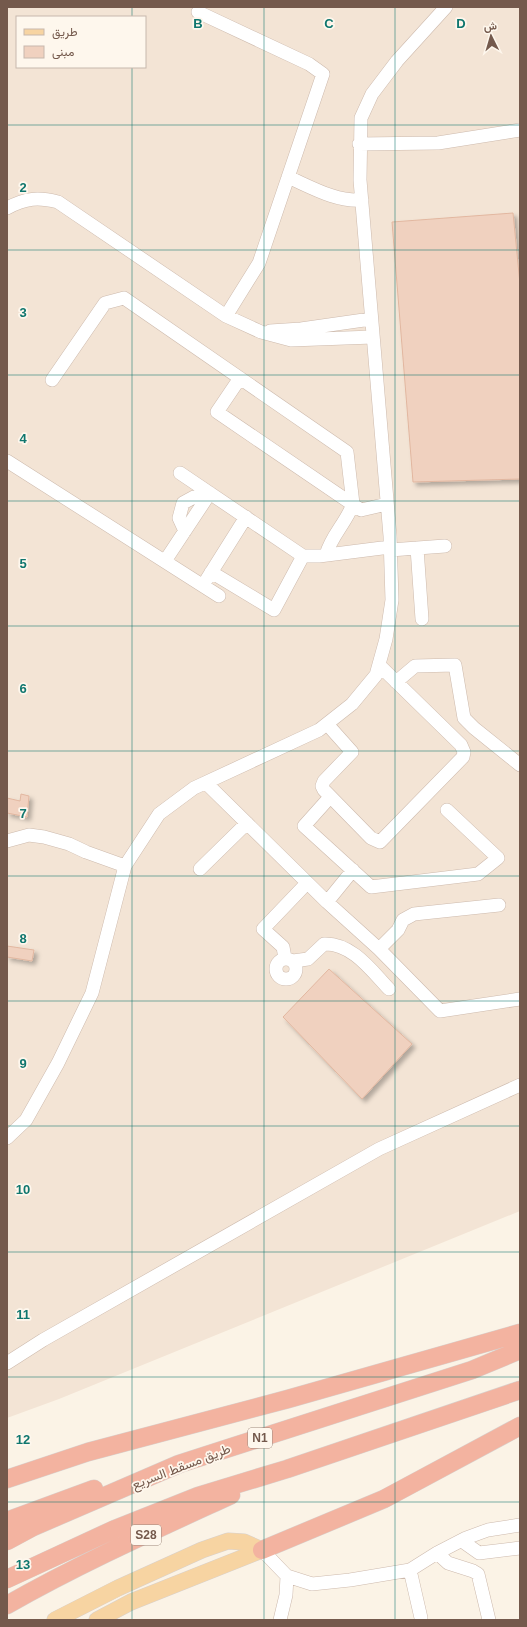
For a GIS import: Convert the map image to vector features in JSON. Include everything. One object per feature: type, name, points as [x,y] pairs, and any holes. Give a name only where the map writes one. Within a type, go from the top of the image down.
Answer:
[{"type":"highway","points":[[7,1479],[88,1452],[288,1399],[520,1333]]},
{"type":"highway","name":"طريق مسقط السريع","points":[[7,1541],[33,1527],[179,1464],[472,1370],[520,1350]]},
{"type":"highway","points":[[7,1579],[114,1529],[198,1496],[287,1469],[520,1390]]},
{"type":"highway","points":[[262,1550],[384,1500],[520,1426]]},
{"type":"highway","points":[[7,1521],[84,1492],[179,1464]]},
{"type":"highway","name":"S28","points":[[7,1605],[44,1584],[123,1545],[287,1469]]},
{"type":"main road","points":[[55,1620],[118,1588],[202,1550],[228,1541],[244,1542],[262,1550]]},
{"type":"main road","points":[[97,1620],[131,1602],[262,1550]]},
{"type":"street","points":[[7,1138],[26,1120],[58,1063],[92,993],[125,866],[159,814],[194,788],[319,730],[352,704],[376,675],[386,639],[392,600],[387,504],[362,200],[359,144],[361,118],[372,94],[397,61],[446,7]]},
{"type":"street","points":[[198,12],[309,64],[323,74],[259,263],[226,316]]},
{"type":"street","points":[[359,144],[438,143],[520,130]]},
{"type":"street","points":[[288,176],[339,199],[350,201],[362,200]]},
{"type":"street","points":[[7,208],[20,201],[42,198],[58,202],[226,316],[261,332],[291,340],[373,336]]},
{"type":"street","points":[[52,380],[105,303],[114,299],[124,298],[347,452],[353,504],[350,513],[329,545],[326,555]]},
{"type":"street","points":[[261,332],[301,329],[371,319]]},
{"type":"street","points":[[240,378],[217,412],[361,510],[387,504]]},
{"type":"street","points":[[7,461],[219,596]]},
{"type":"street","points":[[180,473],[303,556],[390,548],[446,546]]},
{"type":"street","points":[[165,561],[210,493]]},
{"type":"street","points":[[185,531],[179,518],[183,503],[194,497],[210,493]]},
{"type":"street","points":[[203,585],[246,517]]},
{"type":"street","points":[[417,548],[422,619]]},
{"type":"street","points":[[211,572],[274,610],[303,556]]},
{"type":"street","points":[[327,724],[352,752],[324,781],[322,786],[330,797],[371,838],[380,842],[463,757],[464,752],[461,745],[379,665]]},
{"type":"street","points":[[396,682],[415,666],[455,665],[464,718],[474,728],[520,765]]},
{"type":"street","points":[[206,783],[307,883],[379,949],[440,1011],[515,1000]]},
{"type":"street","points":[[330,797],[304,826],[371,887],[478,874],[498,858],[448,810]]},
{"type":"street","points":[[200,869],[247,823]]},
{"type":"street","points":[[7,841],[29,835],[44,837],[69,844],[125,866]]},
{"type":"street","points":[[327,902],[353,870]]},
{"type":"street","points":[[307,883],[263,929],[283,947],[289,960],[308,959],[324,944],[335,943],[349,949],[389,988]]},
{"type":"street","points":[[379,949],[398,930],[404,920],[414,914],[498,905]]},
{"type":"street","points":[[7,1363],[43,1340],[380,1149],[520,1085]]},
{"type":"street","points":[[262,1550],[287,1576],[312,1584],[350,1580],[410,1570],[437,1553],[488,1530],[520,1525]]},
{"type":"street","points":[[462,1541],[478,1553],[520,1548]]},
{"type":"street","points":[[437,1553],[448,1563],[478,1574],[489,1620]]},
{"type":"street","points":[[410,1570],[423,1619]]},
{"type":"street","points":[[280,1620],[286,1595],[287,1576]]},
{"type":"shaded area","points":[[7,7],[520,7],[520,1211],[59,1399],[7,1418]]},
{"type":"building","points":[[513,213],[520,284],[520,479],[413,482],[392,222]]},
{"type":"building","points":[[21,794],[29,796],[27,817],[7,813],[7,798],[20,801]]},
{"type":"building","points":[[7,946],[34,950],[32,961],[7,957]]},
{"type":"building","points":[[329,969],[412,1044],[362,1099],[283,1017]]}]
